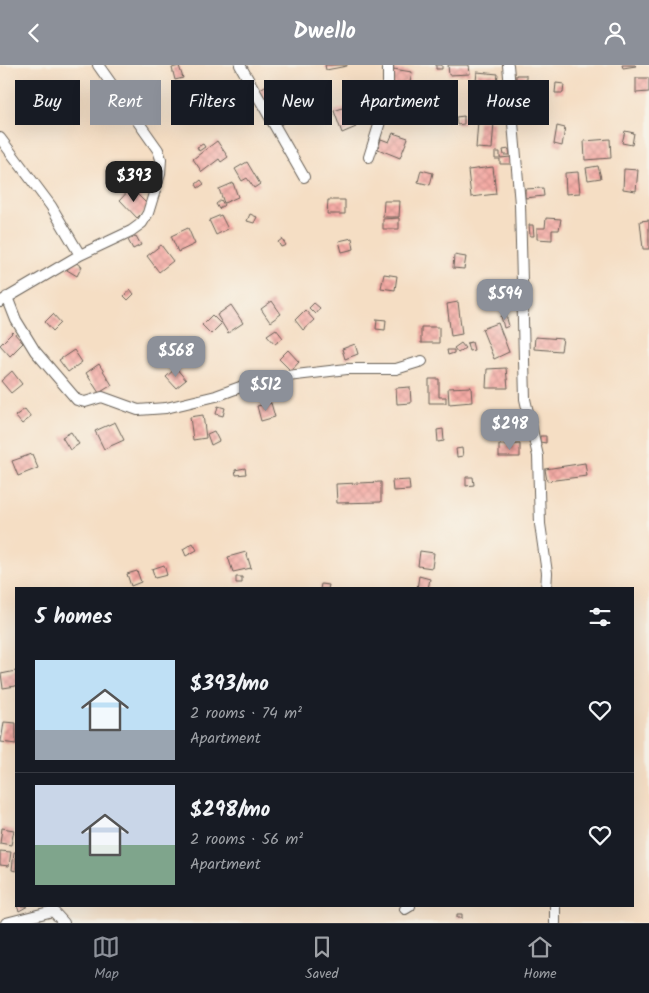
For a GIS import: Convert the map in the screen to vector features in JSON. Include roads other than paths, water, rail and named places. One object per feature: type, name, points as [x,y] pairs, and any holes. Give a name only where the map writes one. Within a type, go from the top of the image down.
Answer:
[{"type":"street","points":[[98,65],[158,151],[161,159],[160,174],[148,213],[142,223],[131,231],[80,255],[3,300],[35,351],[77,400],[85,402],[102,397],[138,410],[166,408],[216,396],[262,379],[347,369],[396,369],[422,361]]},
{"type":"street","points":[[240,65],[304,177]]},
{"type":"street","points":[[369,157],[380,123],[388,85],[388,65]]},
{"type":"street","points":[[508,65],[520,204],[525,399],[538,456],[540,524],[547,573],[546,587]]},
{"type":"street","points":[[0,138],[51,206],[80,255]]},
{"type":"street","points":[[555,907],[555,923]]},
{"type":"street","points":[[6,923],[53,908],[64,923]]}]
